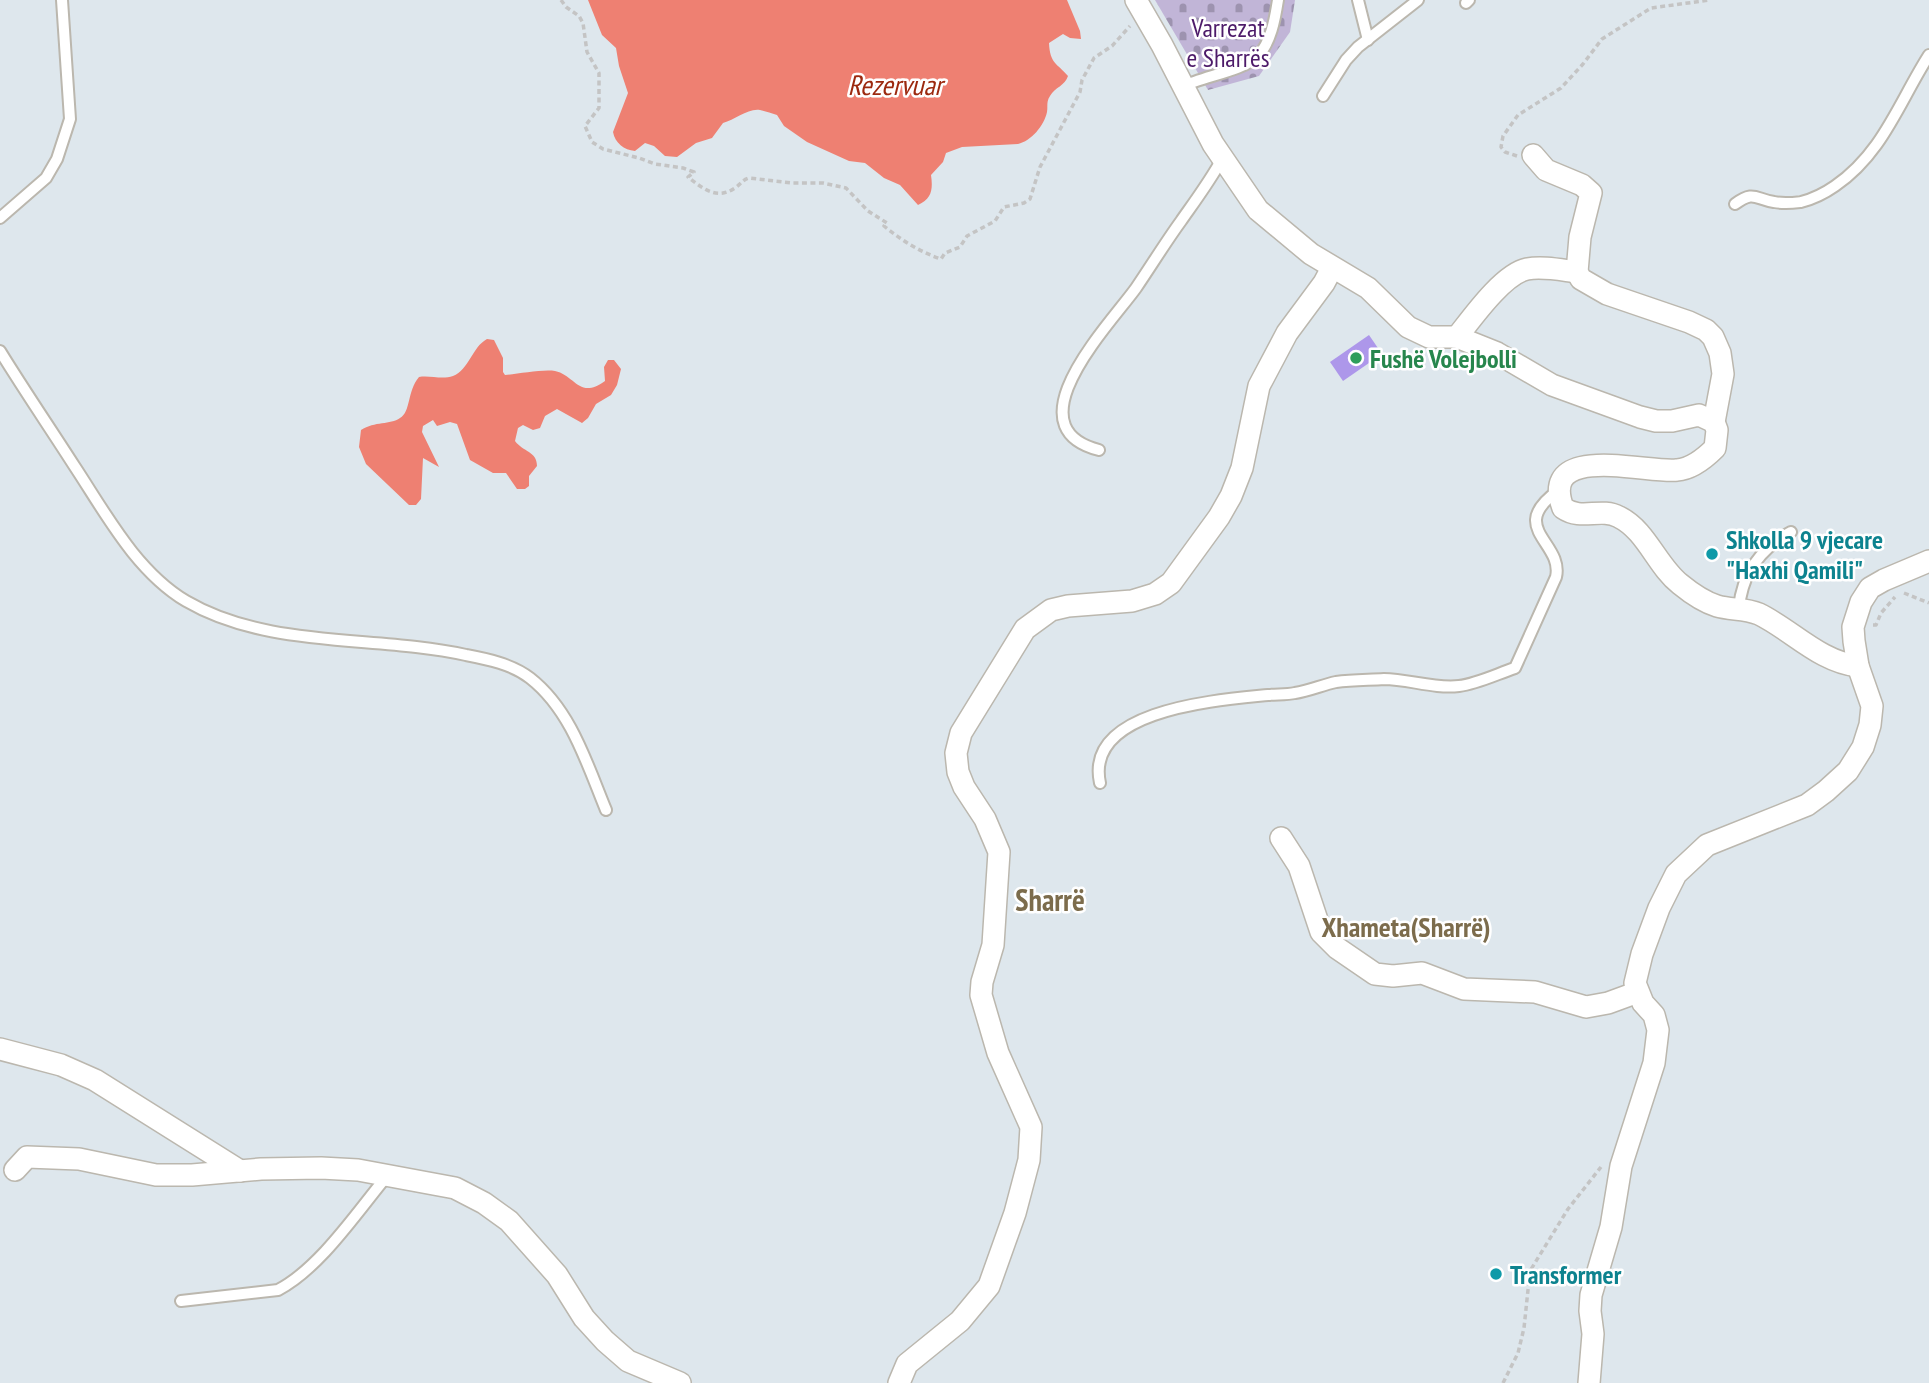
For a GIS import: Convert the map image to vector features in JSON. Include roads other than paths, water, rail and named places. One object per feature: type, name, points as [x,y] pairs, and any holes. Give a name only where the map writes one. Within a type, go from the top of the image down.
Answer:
[{"type":"street","points":[[1141,9],[1222,159],[1266,219],[1332,268],[1367,288],[1408,327],[1430,337],[1457,337],[1497,353],[1552,385],[1640,417],[1672,421],[1699,415],[1714,422]]},
{"type":"street","points":[[1533,155],[1546,170],[1582,185],[1591,193],[1580,237],[1577,272],[1581,279],[1607,294],[1706,330],[1713,337],[1720,353],[1723,374],[1714,422],[1717,430],[1715,448],[1698,463],[1669,470],[1602,464],[1578,468],[1563,480],[1559,490],[1563,508],[1572,514],[1611,514],[1624,520],[1668,572],[1691,593],[1719,606],[1739,608],[1770,620],[1834,660],[1858,666]]},
{"type":"street","points":[[899,1383],[907,1364],[960,1321],[989,1286],[1015,1213],[1031,1147],[1031,1127],[998,1053],[981,995],[993,945],[999,852],[993,835],[958,772],[956,753],[961,733],[1025,629],[1037,619],[1068,606],[1132,601],[1155,594],[1171,583],[1231,496],[1244,461],[1259,386],[1287,333],[1332,268]]},
{"type":"street","points":[[1457,337],[1479,309],[1512,276],[1521,271],[1537,268],[1577,272]]},
{"type":"street","points":[[1589,1383],[1593,1335],[1591,1295],[1611,1227],[1621,1166],[1654,1063],[1658,1030],[1654,1015],[1643,1003],[1635,983],[1642,954],[1675,874],[1707,845],[1807,804],[1848,771],[1863,747],[1872,706],[1858,666],[1853,627],[1861,602],[1870,588],[1929,561]]},
{"type":"street","points":[[1281,838],[1299,866],[1311,895],[1321,932],[1337,948],[1375,974],[1422,974],[1464,989],[1535,992],[1586,1007],[1615,1001],[1638,992]]},
{"type":"street","points":[[0,1049],[61,1065],[95,1080],[240,1171]]},
{"type":"street","points":[[15,1170],[27,1157],[79,1159],[156,1175],[321,1168],[358,1170],[455,1188],[484,1203],[509,1221],[557,1275],[584,1318],[604,1341],[628,1361],[680,1383]]},
{"type":"lane","points":[[0,218],[46,178],[57,159],[70,119],[62,0]]},
{"type":"lane","points":[[1184,86],[1257,58],[1274,27],[1278,0]]},
{"type":"lane","points":[[1358,0],[1368,40]]},
{"type":"lane","points":[[1323,96],[1346,60],[1418,0]]},
{"type":"lane","points":[[1735,204],[1744,197],[1753,195],[1772,202],[1789,204],[1806,201],[1825,193],[1845,178],[1877,147],[1929,55]]},
{"type":"lane","points":[[1099,450],[1075,440],[1063,417],[1069,383],[1079,362],[1134,290],[1222,159]]},
{"type":"lane","points":[[0,351],[118,532],[160,584],[188,602],[223,617],[289,636],[430,647],[498,661],[529,677],[549,697],[575,734],[606,810]]},
{"type":"lane","points":[[1100,783],[1097,769],[1100,757],[1116,734],[1129,724],[1175,710],[1251,697],[1294,694],[1336,682],[1388,679],[1459,686],[1515,668],[1556,577],[1557,563],[1539,535],[1536,520],[1537,513],[1546,499],[1559,490]]},
{"type":"lane","points":[[1739,608],[1744,580],[1775,543],[1791,532]]},
{"type":"lane","points":[[181,1301],[278,1290],[292,1282],[309,1269],[387,1176]]},
{"type":"water","name":"Rezervuar","points":[[588,0],[1067,0],[1081,39],[1063,34],[1049,43],[1053,59],[1068,76],[1049,98],[1047,112],[1036,132],[1028,140],[1018,144],[962,147],[946,153],[943,162],[931,175],[929,197],[918,205],[900,185],[884,178],[865,163],[849,161],[807,142],[784,126],[777,115],[760,110],[723,123],[712,138],[696,143],[677,157],[665,156],[654,146],[645,143],[635,151],[624,147],[618,143],[613,132],[628,93],[616,48],[602,35]]},
{"type":"water","points":[[487,339],[494,340],[503,358],[505,375],[555,371],[578,385],[589,388],[605,381],[604,367],[608,360],[614,360],[621,369],[617,385],[611,395],[596,404],[582,423],[557,409],[545,416],[540,428],[533,430],[523,425],[518,428],[515,441],[535,457],[537,466],[529,476],[529,486],[525,489],[517,489],[506,473],[493,473],[470,460],[457,424],[450,422],[437,426],[433,420],[423,426],[422,432],[439,467],[423,458],[421,499],[416,505],[409,505],[366,464],[359,447],[361,430],[400,418],[406,411],[419,377],[453,376],[467,364]]},
{"type":"place","name":"Fushë Volejbolli","points":[[1356,358]]},
{"type":"place","name":"Shkolla 9 vjecare \"Haxhi Qamili\"","points":[[1712,554]]},
{"type":"place","name":"Transformer","points":[[1496,1274]]},
{"type":"district","name":"Sharrë","points":[[1050,899]]},
{"type":"district","name":"Xhameta(Sharrë)","points":[[1406,926]]},
{"type":"park label","name":"Varrezat e Sharrës","points":[[1228,42]]}]
